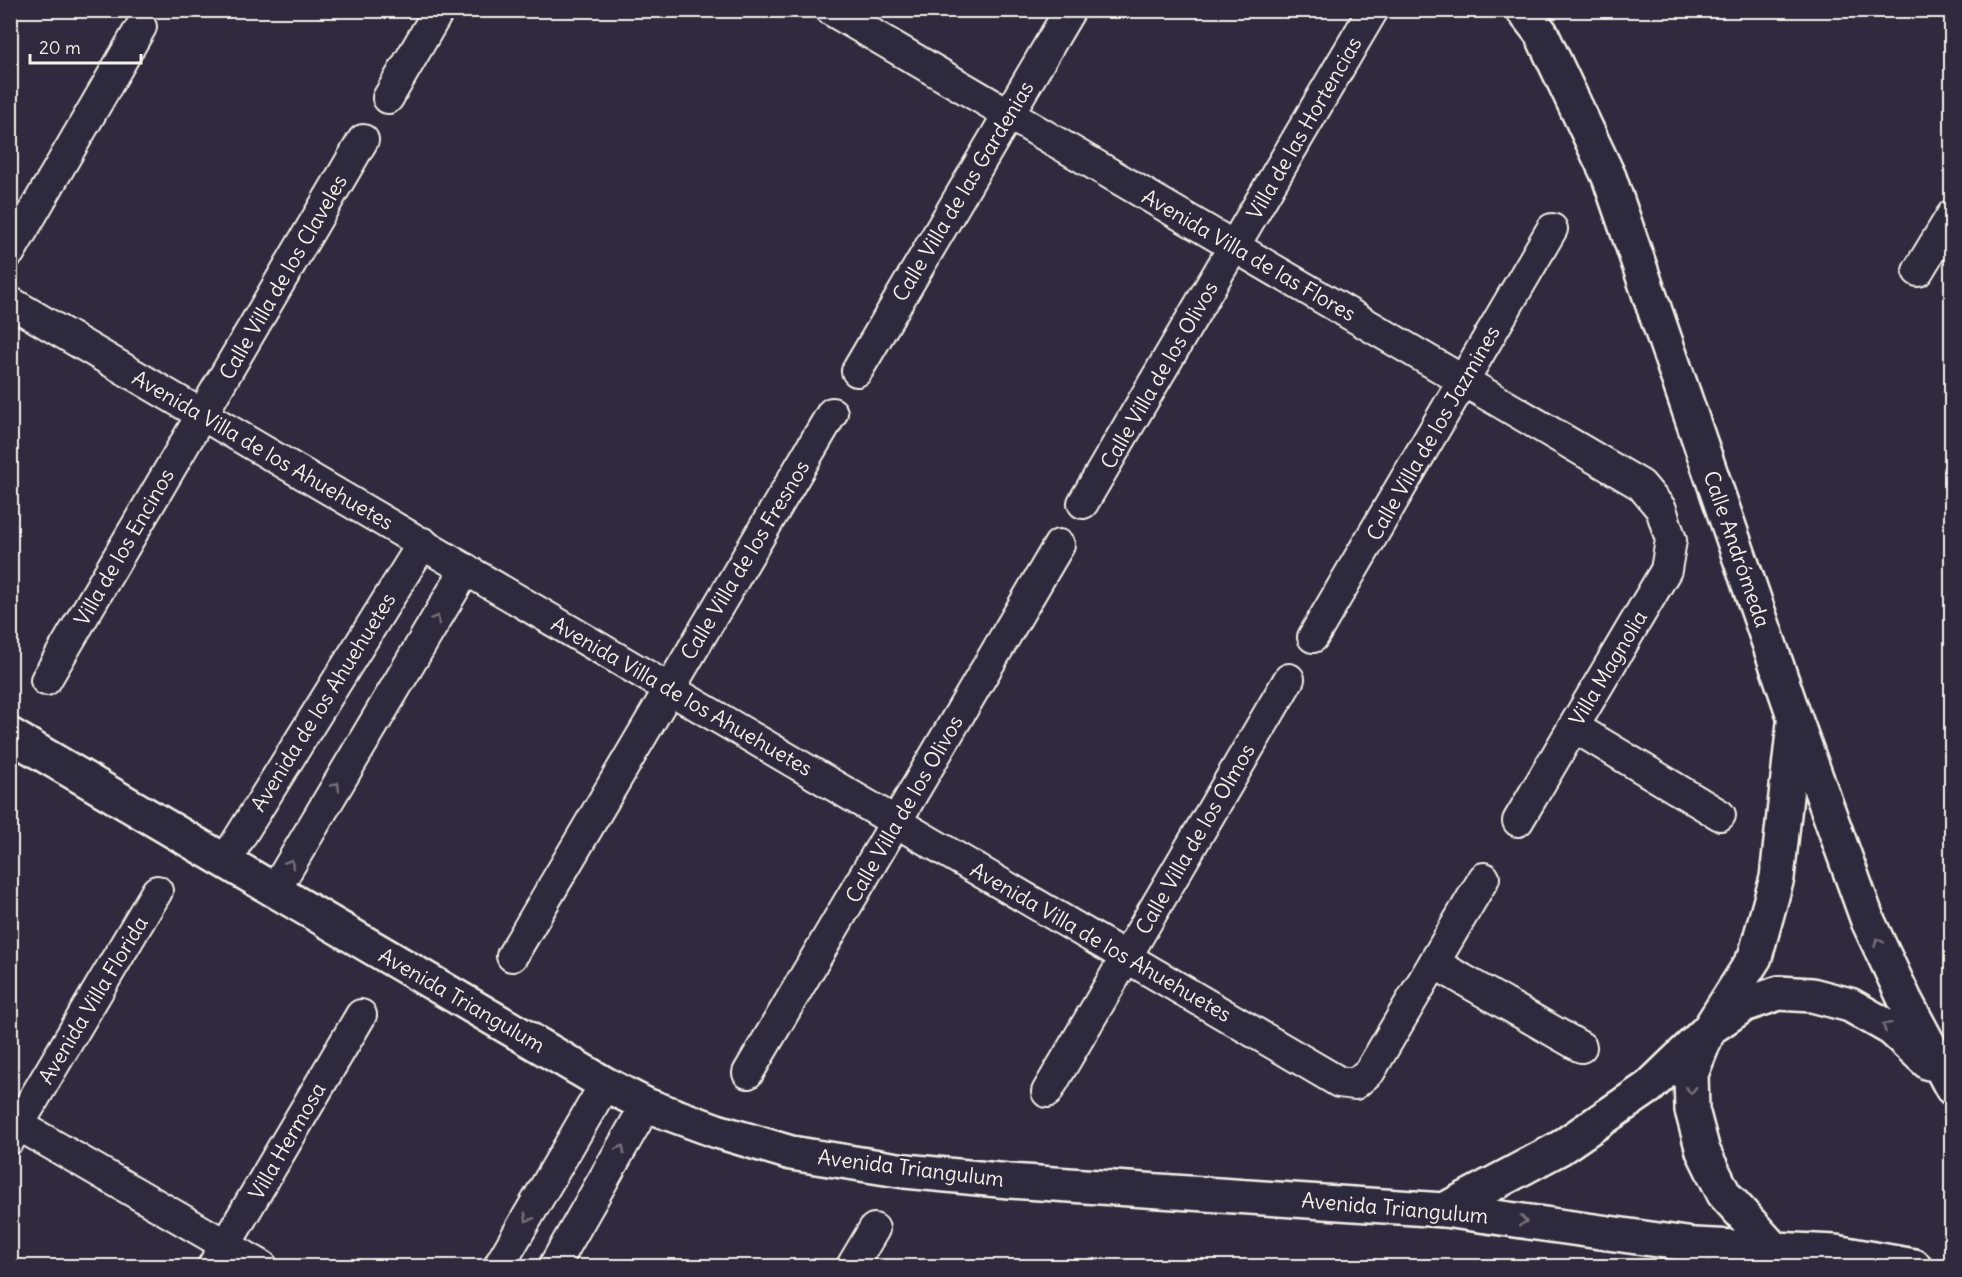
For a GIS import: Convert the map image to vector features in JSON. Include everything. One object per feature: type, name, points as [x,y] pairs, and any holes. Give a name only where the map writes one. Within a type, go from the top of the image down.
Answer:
[{"type":"main road","name":"Calle Andrómeda","points":[[1523,10],[1541,33],[1609,177],[1794,716],[1868,921],[1948,1084]]},
{"type":"main road","points":[[1777,1257],[1724,1194],[1700,1141],[1692,1110],[1691,1074],[1709,1029],[1755,957],[1777,878],[1794,716]]},
{"type":"main road","name":"Avenida Triangulum","points":[[10,735],[605,1084],[646,1105],[717,1131],[791,1153],[905,1172],[1021,1182],[1444,1210],[1693,1256],[1777,1257],[1914,1266]]},
{"type":"main road","points":[[1444,1210],[1560,1148],[1649,1088],[1709,1029],[1744,1005],[1779,993],[1812,995],[1850,1005],[1893,1029],[1948,1084]]},
{"type":"street","points":[[388,98],[440,10]]},
{"type":"street","name":"Avenida Villa de las Flores","points":[[831,10],[1641,485],[1660,510]]},
{"type":"street","name":"Calle Villa de las Gardenias","points":[[857,371],[1070,10]]},
{"type":"street","name":"Villa de las Hortencias","points":[[1234,246],[1373,10]]},
{"type":"street","points":[[10,252],[141,27]]},
{"type":"street","name":"Calle Villa de los Claveles","points":[[202,414],[363,140]]},
{"type":"street","points":[[1918,271],[1952,215]]},
{"type":"street","name":"Calle Villa de los Jazmines","points":[[1313,637],[1552,229]]},
{"type":"street","name":"Calle Villa de los Olivos","points":[[1083,503],[1234,246]]},
{"type":"street","name":"Avenida Villa de los Ahuehuetes","points":[[10,302],[1339,1082],[1355,1084],[1370,1071],[1434,963]]},
{"type":"street","name":"Calle Villa de los Fresnos","points":[[512,956],[832,413]]},
{"type":"street","name":"Villa de los Encinos","points":[[46,680],[202,414]]},
{"type":"street","name":"Villa Magnolia","points":[[1518,821],[1666,570],[1671,540],[1660,510]]},
{"type":"street","name":"Avenida de los Ahuehuetes","points":[[225,861],[423,543]]},
{"type":"street","name":"Calle Villa de los Olivos","points":[[748,1073],[1059,545]]},
{"type":"street","points":[[274,890],[466,569]]},
{"type":"street","name":"Calle Villa de los Olmos","points":[[1047,1092],[1289,679]]},
{"type":"street","points":[[1574,727],[1720,814]]},
{"type":"street","points":[[1484,878],[1434,963],[1581,1047]]},
{"type":"street","name":"Avenida Villa Florida","points":[[13,1128],[157,891]]},
{"type":"street","name":"Villa Hermosa","points":[[220,1256],[362,1015]]},
{"type":"street","points":[[500,1266],[605,1084]]},
{"type":"street","points":[[554,1266],[646,1105]]},
{"type":"street","points":[[13,1128],[220,1256],[262,1266]]},
{"type":"street","points":[[852,1266],[874,1230]]}]
